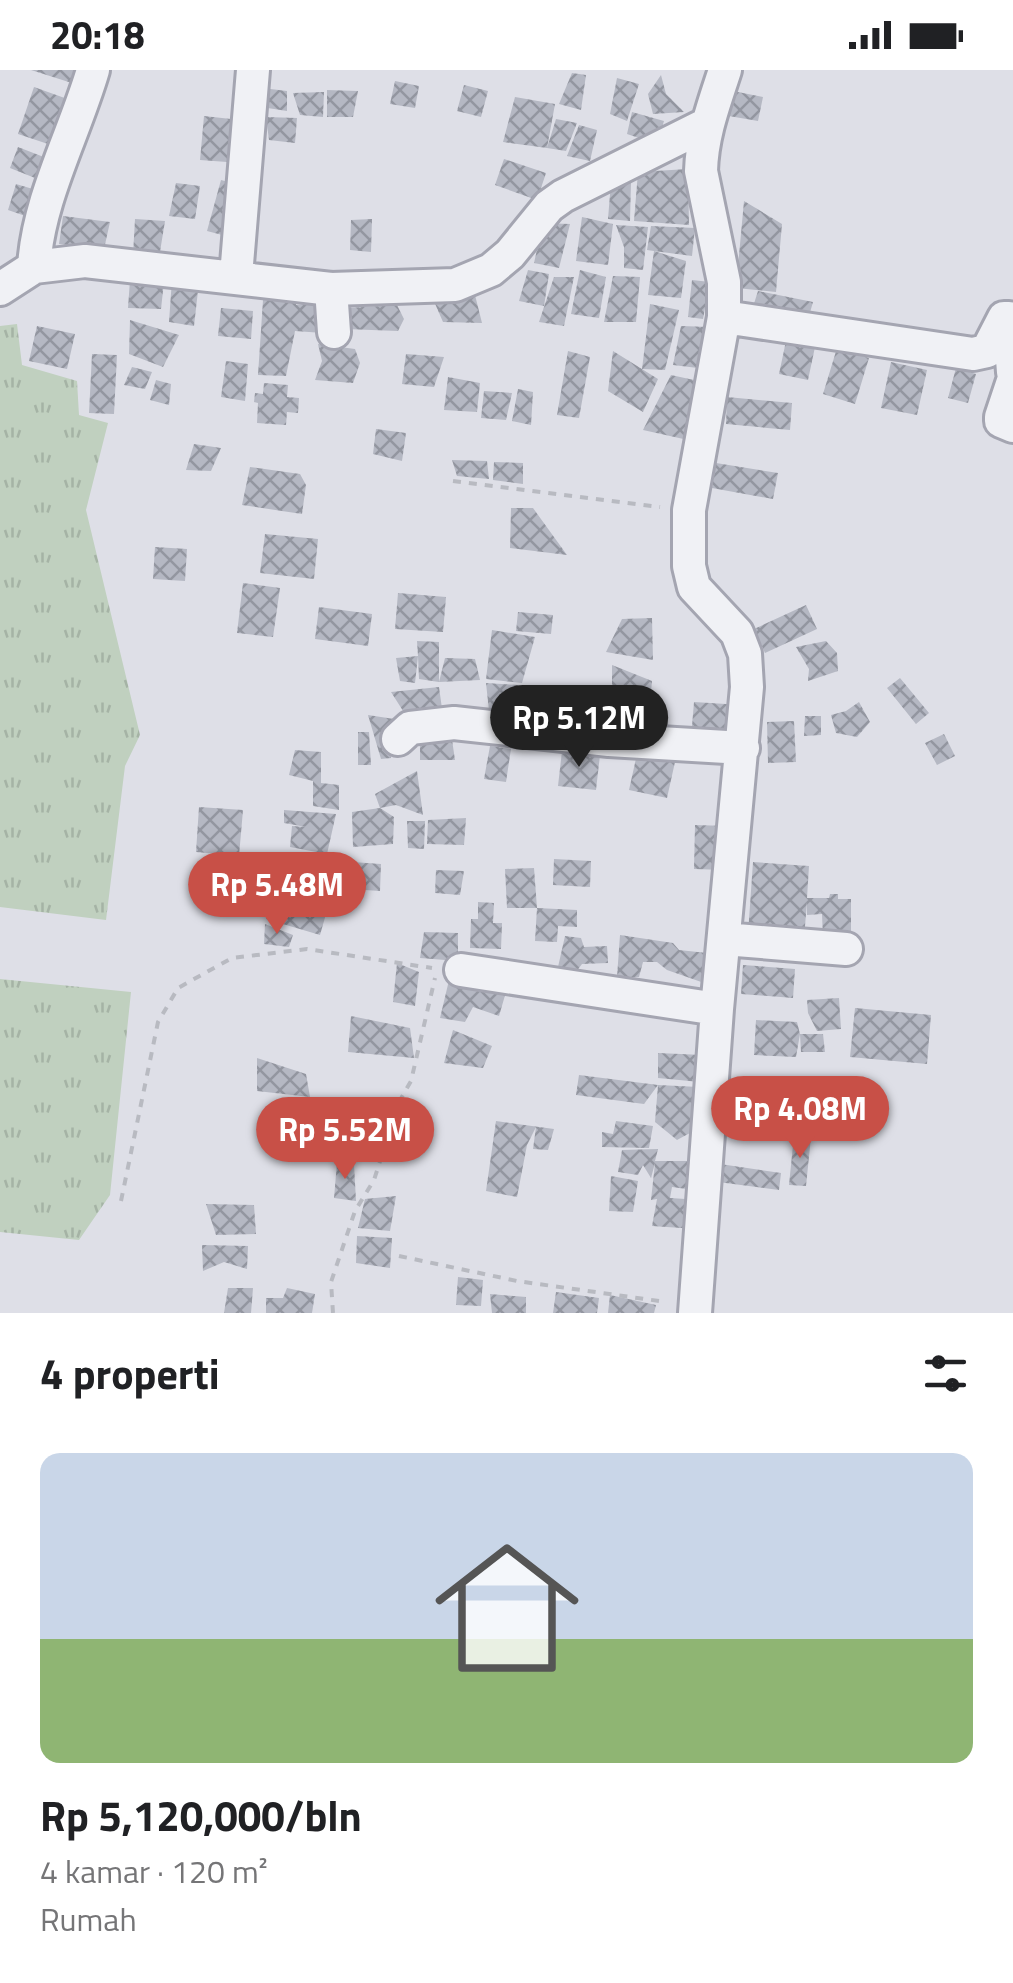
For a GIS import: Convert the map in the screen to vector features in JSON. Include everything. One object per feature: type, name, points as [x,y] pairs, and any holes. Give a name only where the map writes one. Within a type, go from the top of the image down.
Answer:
[{"type":"street","points":[[34,267],[40,222],[93,70]]},
{"type":"street","points":[[236,276],[254,70]]},
{"type":"street","points":[[695,1310],[717,1009],[748,686],[745,654],[736,633],[694,587],[689,566],[689,510],[724,317],[724,282],[701,171],[707,124],[726,70]]},
{"type":"street","points":[[0,289],[34,267],[85,261],[332,289],[432,288],[472,280],[510,254],[549,206],[563,196],[707,124]]},
{"type":"street","points":[[332,289],[334,332]]},
{"type":"street","points":[[724,317],[973,354],[987,352],[1004,318],[1009,318],[1013,372]]},
{"type":"street","points":[[1013,381],[1001,417],[1001,421],[1013,426]]},
{"type":"street","points":[[398,740],[410,728],[454,723],[608,740],[743,748]]},
{"type":"street","points":[[724,939],[846,949]]},
{"type":"street","points":[[461,970],[717,1009]]},
{"type":"path","points":[[453,481],[689,510]]},
{"type":"path","points":[[121,1201],[158,1022],[178,988],[232,958],[307,949],[437,969],[412,1081],[398,1102],[374,1180],[355,1211],[330,1282],[333,1313]]},
{"type":"path","points":[[399,1256],[516,1281],[695,1310]]},
{"type":"green space","points":[[17,324],[22,365],[77,381],[79,415],[108,423],[86,510],[140,735],[125,766],[106,920],[0,907],[0,326]]},
{"type":"green space","points":[[0,979],[131,992],[110,1195],[79,1240],[0,1232]]},
{"type":"building","points":[[31,70],[79,70],[75,84]]},
{"type":"building","points":[[572,73],[586,75],[581,110],[559,104]]},
{"type":"building","points":[[661,75],[666,94],[684,112],[653,114],[648,94]]},
{"type":"building","points":[[617,78],[639,84],[627,121],[610,114]]},
{"type":"building","points":[[395,81],[419,86],[415,108],[390,104]]},
{"type":"building","points":[[464,85],[488,91],[481,117],[457,111]]},
{"type":"building","points":[[34,87],[73,101],[57,147],[18,134]]},
{"type":"building","points":[[262,88],[287,91],[287,111],[261,107]]},
{"type":"building","points":[[327,90],[358,91],[353,117],[327,117]]},
{"type":"building","points":[[728,90],[763,97],[758,121],[723,115]]},
{"type":"building","points":[[324,92],[323,117],[300,115],[293,93]]},
{"type":"building","points":[[515,97],[555,104],[547,148],[503,142]]},
{"type":"building","points":[[632,112],[664,121],[657,144],[627,134]]},
{"type":"building","points":[[204,116],[231,119],[230,126],[239,127],[236,159],[200,160]]},
{"type":"building","points":[[266,117],[297,118],[295,143],[269,140]]},
{"type":"building","points":[[556,119],[577,123],[566,151],[547,148]]},
{"type":"building","points":[[579,125],[597,130],[590,161],[567,156]]},
{"type":"building","points":[[18,147],[54,161],[45,182],[10,168]]},
{"type":"building","points":[[504,159],[546,173],[537,200],[495,185]]},
{"type":"building","points":[[688,169],[689,225],[634,221],[638,172]]},
{"type":"building","points":[[221,180],[240,185],[226,236],[207,231]]},
{"type":"building","points":[[611,182],[631,182],[630,221],[608,219]]},
{"type":"building","points":[[176,183],[200,186],[195,219],[169,216]]},
{"type":"building","points":[[16,184],[43,192],[34,219],[8,210]]},
{"type":"building","points":[[744,201],[782,224],[776,292],[736,288]]},
{"type":"building","points":[[63,216],[110,222],[104,249],[59,244]]},
{"type":"building","points":[[582,217],[613,224],[608,265],[576,261]]},
{"type":"building","points":[[135,219],[165,221],[159,258],[133,255]]},
{"type":"building","points":[[372,219],[371,252],[350,250],[351,220]]},
{"type":"building","points":[[543,223],[570,224],[559,268],[534,263]]},
{"type":"building","points":[[616,225],[648,227],[643,270],[624,268],[624,247]]},
{"type":"building","points":[[651,226],[695,228],[692,256],[647,250]]},
{"type":"building","points":[[654,251],[686,261],[681,298],[648,295]]},
{"type":"building","points":[[528,270],[549,274],[544,306],[519,301]]},
{"type":"building","points":[[580,270],[606,277],[599,318],[571,314]]},
{"type":"building","points":[[613,276],[640,277],[636,322],[604,322]]},
{"type":"building","points":[[554,277],[574,277],[564,326],[539,322]]},
{"type":"building","points":[[172,279],[199,282],[194,326],[169,322]]},
{"type":"building","points":[[130,280],[164,282],[161,309],[128,308]]},
{"type":"building","points":[[692,280],[710,282],[703,319],[688,317]]},
{"type":"building","points":[[264,285],[297,287],[296,305],[322,303],[323,333],[295,331],[286,376],[258,375]]},
{"type":"building","points":[[758,291],[813,302],[807,323],[751,313]]},
{"type":"building","points":[[475,295],[482,323],[443,322],[433,299]]},
{"type":"building","points":[[650,304],[679,310],[665,370],[642,369]]},
{"type":"building","points":[[397,305],[404,319],[398,331],[345,329],[346,308]]},
{"type":"building","points":[[221,308],[253,311],[251,339],[218,336]]},
{"type":"building","points":[[130,320],[179,335],[163,367],[129,354]]},
{"type":"building","points":[[37,326],[75,334],[67,369],[29,361]]},
{"type":"building","points":[[681,326],[710,327],[706,369],[673,365]]},
{"type":"building","points":[[786,341],[815,347],[808,380],[779,374]]},
{"type":"building","points":[[318,344],[355,349],[360,363],[353,383],[315,380],[322,361]]},
{"type":"building","points":[[837,348],[869,358],[855,404],[823,394]]},
{"type":"building","points":[[568,351],[590,357],[579,418],[557,415]]},
{"type":"building","points":[[613,351],[658,379],[643,412],[608,391]]},
{"type":"building","points":[[92,354],[117,355],[114,414],[89,413]]},
{"type":"building","points":[[406,354],[444,357],[434,387],[402,384]]},
{"type":"building","points":[[226,361],[248,364],[245,401],[221,397]]},
{"type":"building","points":[[891,362],[927,370],[917,415],[881,408]]},
{"type":"building","points":[[132,367],[152,372],[145,389],[124,385]]},
{"type":"building","points":[[956,368],[976,374],[968,403],[948,398]]},
{"type":"building","points":[[671,375],[703,382],[688,440],[643,430]]},
{"type":"building","points":[[448,377],[480,383],[477,412],[444,410]]},
{"type":"building","points":[[156,380],[171,384],[169,405],[150,400]]},
{"type":"building","points":[[264,383],[288,385],[287,397],[299,398],[298,413],[287,412],[286,425],[257,423],[255,393],[263,394]]},
{"type":"building","points":[[518,389],[533,392],[531,425],[512,421]]},
{"type":"building","points":[[484,391],[512,393],[506,420],[481,418]]},
{"type":"building","points":[[727,397],[792,403],[790,430],[726,424]]},
{"type":"building","points":[[376,429],[406,433],[402,461],[373,454]]},
{"type":"building","points":[[194,444],[221,448],[211,471],[186,470]]},
{"type":"building","points":[[452,460],[487,461],[489,479],[457,476]]},
{"type":"building","points":[[494,462],[523,463],[523,484],[493,480]]},
{"type":"building","points":[[716,463],[778,473],[773,499],[712,488]]},
{"type":"building","points":[[250,467],[300,474],[306,485],[302,514],[242,505]]},
{"type":"building","points":[[511,508],[533,508],[567,555],[510,548]]},
{"type":"building","points":[[265,534],[318,539],[314,579],[260,573]]},
{"type":"building","points":[[155,547],[187,549],[185,581],[153,579]]},
{"type":"building","points":[[243,583],[280,588],[273,637],[237,633]]},
{"type":"building","points":[[398,593],[446,597],[443,632],[395,629]]},
{"type":"building","points":[[806,605],[817,629],[765,653],[754,629]]},
{"type":"building","points":[[319,607],[372,614],[368,646],[315,639]]},
{"type":"building","points":[[518,612],[553,615],[551,634],[516,631]]},
{"type":"building","points":[[652,618],[653,660],[606,652],[622,619]]},
{"type":"building","points":[[492,630],[535,637],[522,683],[486,679]]},
{"type":"building","points":[[417,641],[439,642],[439,682],[419,679]]},
{"type":"building","points":[[826,641],[837,653],[838,671],[808,681],[809,669],[796,647]]},
{"type":"building","points":[[418,656],[415,683],[400,681],[396,658]]},
{"type":"building","points":[[445,658],[475,659],[480,680],[439,682]]},
{"type":"building","points":[[612,665],[652,681],[650,703],[612,696]]},
{"type":"building","points":[[900,678],[929,713],[916,724],[887,688]]},
{"type":"building","points":[[486,683],[518,685],[514,722],[490,720]]},
{"type":"building","points":[[439,687],[444,723],[412,725],[391,692]]},
{"type":"building","points":[[618,700],[645,704],[639,739],[612,737]]},
{"type":"building","points":[[694,702],[742,705],[740,741],[691,738]]},
{"type":"building","points":[[859,702],[870,722],[857,737],[836,733],[831,715]]},
{"type":"building","points":[[368,715],[394,719],[391,758],[381,759]]},
{"type":"building","points":[[805,716],[821,716],[821,735],[804,736]]},
{"type":"building","points":[[794,721],[796,762],[768,763],[767,722]]},
{"type":"building","points":[[358,732],[369,732],[371,765],[358,765]]},
{"type":"building","points":[[420,733],[451,733],[455,760],[420,760]]},
{"type":"building","points":[[944,734],[955,756],[937,765],[925,743]]},
{"type":"building","points":[[490,746],[511,749],[506,782],[484,779]]},
{"type":"building","points":[[295,750],[321,752],[321,783],[339,785],[339,810],[313,806],[313,781],[289,775]]},
{"type":"building","points":[[562,751],[600,755],[596,790],[558,786]]},
{"type":"building","points":[[637,754],[675,762],[667,798],[629,790]]},
{"type":"building","points":[[417,771],[423,815],[396,805],[380,808],[375,794]]},
{"type":"building","points":[[199,807],[243,810],[239,856],[196,852]]},
{"type":"building","points":[[380,808],[394,817],[393,844],[353,847],[352,812]]},
{"type":"building","points":[[284,810],[336,814],[327,854],[290,847],[292,826],[306,827],[284,823]]},
{"type":"building","points":[[466,818],[464,845],[427,844],[428,820]]},
{"type":"building","points":[[407,821],[425,821],[424,849],[408,848]]},
{"type":"building","points":[[695,825],[727,826],[725,870],[694,869]]},
{"type":"building","points":[[290,852],[323,859],[320,876],[288,868]]},
{"type":"building","points":[[554,859],[591,861],[590,887],[553,885]]},
{"type":"building","points":[[352,862],[381,864],[380,891],[350,889]]},
{"type":"building","points":[[753,862],[809,866],[807,898],[838,894],[838,899],[851,899],[851,939],[823,939],[822,914],[807,915],[807,902],[804,938],[748,934]]},
{"type":"building","points":[[206,866],[252,867],[250,902],[204,900]]},
{"type":"building","points":[[534,868],[537,908],[507,908],[505,869]]},
{"type":"building","points":[[436,870],[464,871],[460,895],[435,893]]},
{"type":"building","points":[[294,874],[332,882],[330,904],[287,895]]},
{"type":"building","points":[[276,897],[328,907],[320,935],[266,919]]},
{"type":"building","points":[[478,902],[494,903],[493,923],[502,923],[501,949],[470,948],[471,919],[478,919]]},
{"type":"building","points":[[537,908],[577,910],[577,927],[558,926],[557,942],[535,941]]},
{"type":"building","points":[[265,924],[293,935],[289,947],[264,944]]},
{"type":"building","points":[[424,932],[458,933],[458,961],[420,958]]},
{"type":"building","points":[[620,935],[707,953],[707,984],[667,970],[657,962],[643,962],[639,977],[617,977]]},
{"type":"building","points":[[565,936],[581,938],[584,947],[607,946],[608,963],[582,964],[576,972],[558,967]]},
{"type":"building","points":[[397,963],[419,972],[415,1006],[393,1002]]},
{"type":"building","points":[[743,965],[795,969],[793,998],[741,994]]},
{"type":"building","points":[[450,976],[506,992],[499,1016],[473,1007],[465,1022],[440,1018]]},
{"type":"building","points":[[839,998],[841,1029],[817,1031],[808,1013],[807,1000]]},
{"type":"building","points":[[855,1008],[931,1015],[927,1064],[850,1057]]},
{"type":"building","points":[[351,1016],[410,1028],[414,1058],[348,1052]]},
{"type":"building","points":[[756,1020],[797,1022],[800,1034],[796,1057],[754,1055]]},
{"type":"building","points":[[453,1030],[492,1046],[483,1068],[444,1063]]},
{"type":"building","points":[[800,1034],[823,1034],[825,1052],[801,1052]]},
{"type":"building","points":[[658,1053],[703,1055],[700,1082],[658,1078]]},
{"type":"building","points":[[257,1058],[306,1074],[310,1097],[257,1091]]},
{"type":"building","points":[[579,1075],[658,1085],[644,1104],[576,1095]]},
{"type":"building","points":[[658,1085],[699,1087],[701,1127],[677,1140],[655,1122]]},
{"type":"building","points":[[730,1086],[785,1090],[784,1113],[788,1088],[826,1093],[822,1123],[783,1118],[782,1124],[727,1120]]},
{"type":"building","points":[[365,1115],[381,1117],[378,1146],[360,1145]]},
{"type":"building","points":[[496,1121],[554,1129],[548,1150],[533,1149],[536,1127],[527,1145],[517,1197],[486,1191]]},
{"type":"building","points":[[616,1121],[653,1126],[649,1148],[602,1147],[602,1132],[613,1134]]},
{"type":"building","points":[[794,1135],[811,1137],[806,1186],[789,1185]]},
{"type":"building","points":[[658,1149],[655,1161],[705,1161],[701,1191],[672,1187],[670,1198],[701,1200],[696,1229],[652,1226],[657,1199],[651,1200],[655,1163],[651,1178],[643,1165],[638,1175],[618,1172],[622,1150]]},
{"type":"building","points":[[337,1163],[354,1164],[356,1201],[334,1198]]},
{"type":"building","points":[[720,1164],[781,1173],[779,1190],[718,1182]]},
{"type":"building","points":[[611,1176],[638,1181],[633,1212],[609,1211]]},
{"type":"building","points":[[396,1196],[390,1231],[358,1228],[365,1199]]},
{"type":"building","points":[[206,1204],[254,1205],[256,1234],[216,1235]]},
{"type":"building","points":[[357,1236],[392,1238],[390,1268],[356,1263]]},
{"type":"building","points":[[202,1245],[248,1246],[247,1269],[224,1262],[203,1271]]},
{"type":"building","points":[[458,1277],[483,1280],[481,1306],[456,1305]]},
{"type":"building","points":[[228,1288],[253,1288],[251,1313],[224,1313]]},
{"type":"building","points":[[287,1288],[315,1294],[312,1313],[266,1313],[266,1298],[283,1298]]},
{"type":"building","points":[[556,1292],[599,1298],[597,1313],[553,1313]]},
{"type":"building","points":[[490,1294],[526,1297],[526,1313],[492,1313]]},
{"type":"building","points":[[610,1295],[656,1305],[654,1313],[608,1313]]}]
